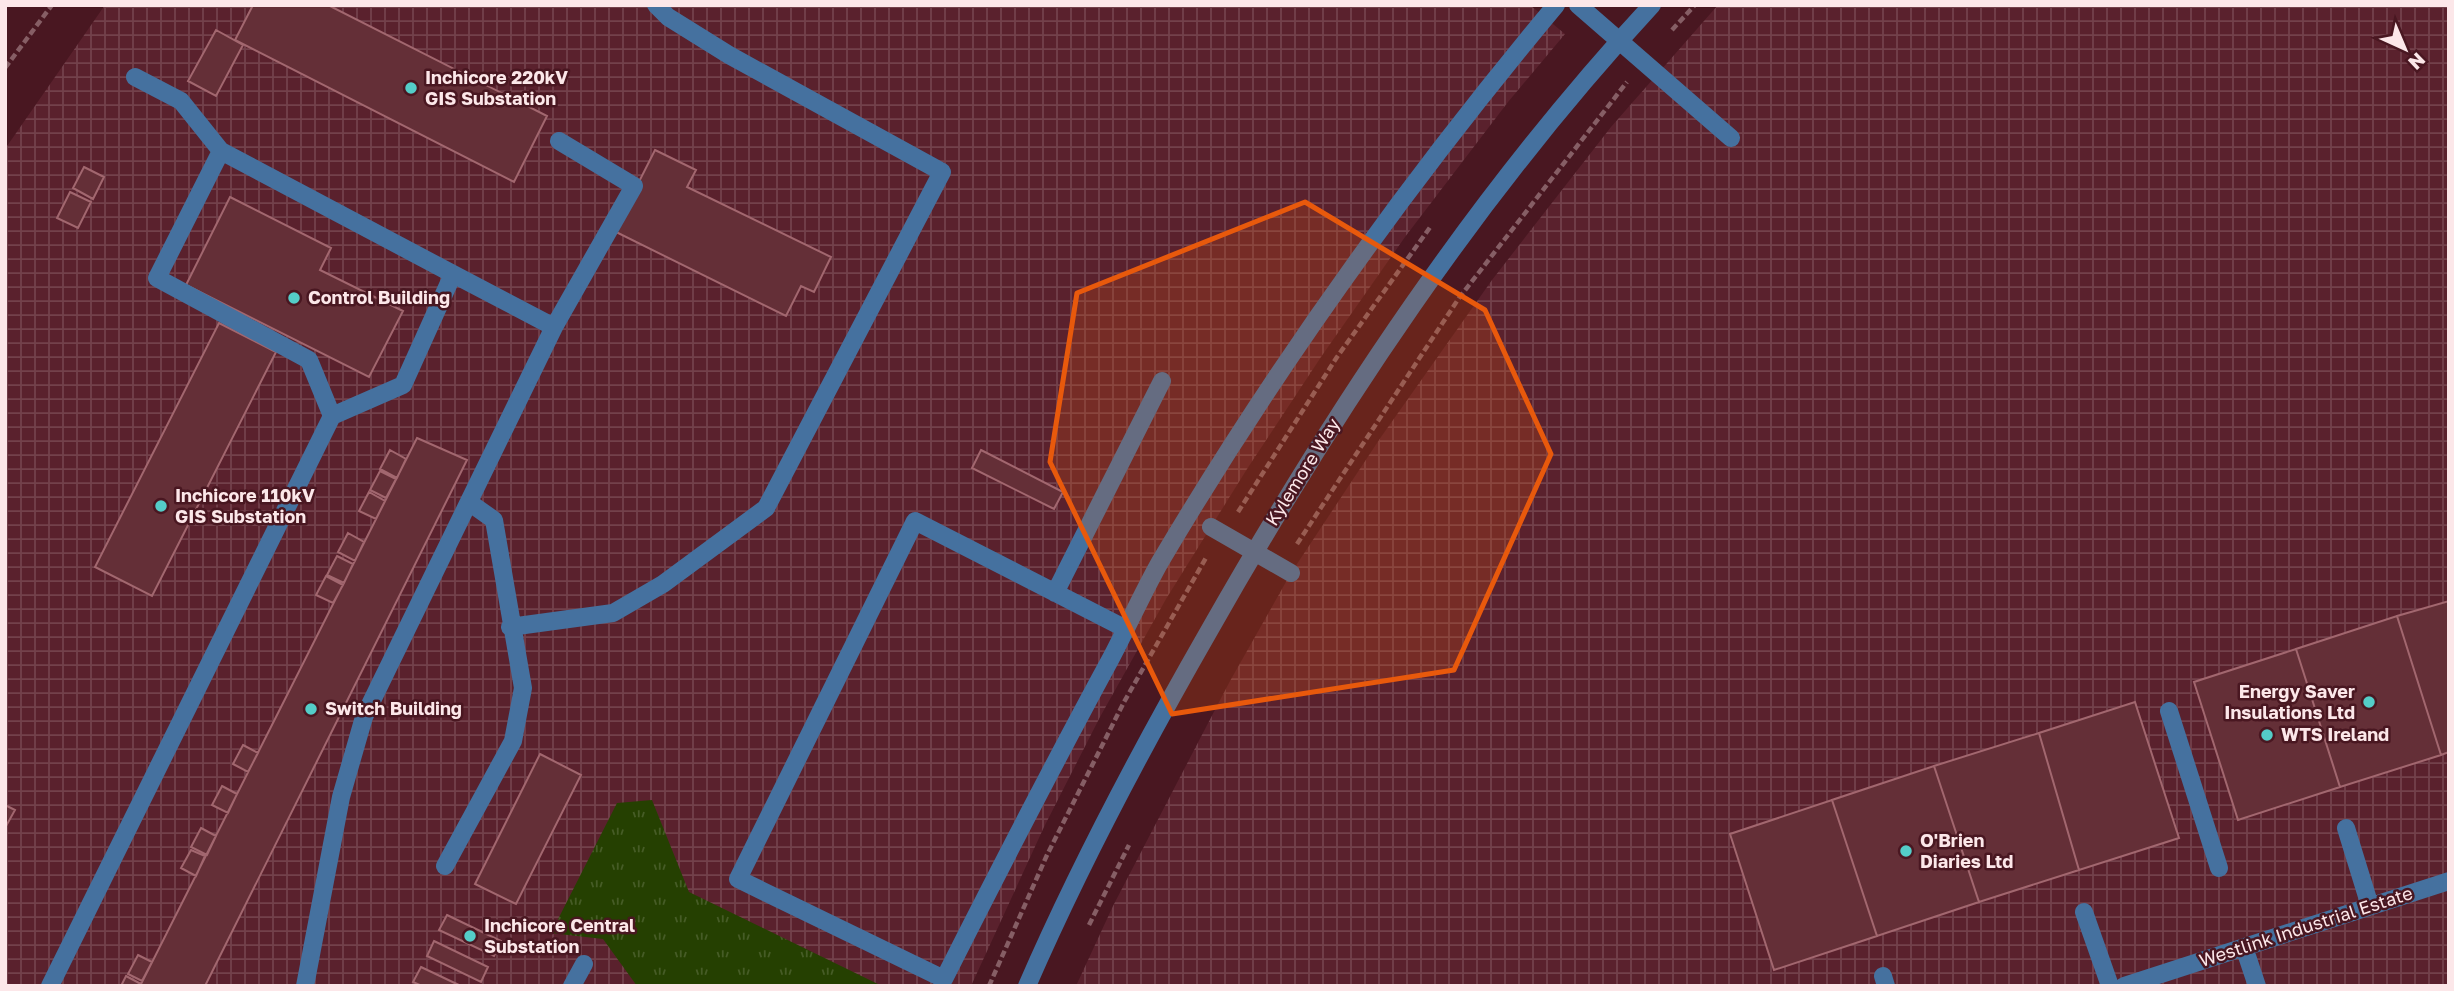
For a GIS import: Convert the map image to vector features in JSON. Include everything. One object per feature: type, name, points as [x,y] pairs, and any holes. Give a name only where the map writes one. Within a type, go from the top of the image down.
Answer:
[{"type":"street","points":[[510,627],[613,613],[663,584],[766,508],[942,172],[729,55],[668,17],[656,5]]},
{"type":"street","points":[[1126,629],[915,521],[738,879],[944,979],[1038,793],[1126,629],[1159,564],[1317,315],[1495,78],[1556,5]]},
{"type":"street","points":[[1578,5],[1731,138]]},
{"type":"street","name":"Kylemore Way","points":[[1027,986],[1103,824],[1254,551],[1342,408],[1457,242],[1620,40],[1653,5]]},
{"type":"street","points":[[135,76],[181,101],[220,151],[554,327]]},
{"type":"street","points":[[305,986],[341,797],[363,717],[554,327],[634,186],[559,141]]},
{"type":"street","points":[[220,151],[157,278],[309,360],[332,416]]},
{"type":"street","points":[[50,986],[332,416],[403,385],[453,274]]},
{"type":"street","points":[[1055,593],[1162,381]]},
{"type":"street","points":[[445,866],[513,741],[523,688],[510,627],[494,520],[470,503]]},
{"type":"street","points":[[1211,527],[1286,570]]},
{"type":"street","points":[[2169,711],[2219,868]]},
{"type":"street","points":[[2346,828],[2370,906]]},
{"type":"street","name":"Westlink Industrial Estate","points":[[2124,986],[2449,881]]},
{"type":"street","points":[[2084,912],[2110,986]]},
{"type":"street","points":[[2244,947],[2257,986]]},
{"type":"street","points":[[572,986],[584,964]]},
{"type":"path","points":[[5,68],[52,5]]},
{"type":"path","points":[[1286,570],[1459,298],[1644,61],[1695,5]]},
{"type":"path","points":[[1089,926],[1130,843]]},
{"type":"highlighted area","points":[[1305,202],[1485,310],[1551,454],[1454,670],[1172,714],[1050,462],[1077,293]]},
{"type":"shaded area","points":[[105,5],[1530,5],[1565,34],[1508,102],[1405,237],[1247,469],[1166,599],[1100,717],[1044,827],[971,986],[5,986],[5,149]]},
{"type":"shaded area","points":[[1718,5],[2449,5],[2449,986],[1076,986],[1113,906],[1230,681],[1291,573],[1381,437],[1492,280],[1611,127]]},
{"type":"green space","points":[[652,800],[689,892],[882,986],[637,986],[603,939],[551,933],[617,803]]},
{"type":"building","name":"Inchicore 220kV GIS Substation","points":[[253,5],[328,5],[547,116],[514,182],[235,40]]},
{"type":"building","points":[[216,30],[243,45],[216,96],[188,81]]},
{"type":"building","points":[[655,150],[696,170],[687,187],[831,257],[814,292],[801,286],[786,316],[614,231]]},
{"type":"building","points":[[84,167],[104,177],[93,199],[73,188]]},
{"type":"building","points":[[70,192],[91,202],[78,228],[57,218]]},
{"type":"building","name":"Control Building","points":[[230,197],[331,248],[320,270],[403,311],[369,377],[186,285]]},
{"type":"building","name":"Inchicore 110kV GIS Substation","points":[[219,323],[276,352],[152,596],[95,567]]},
{"type":"building","name":"Switch Building","points":[[417,438],[467,460],[205,986],[140,986]]},
{"type":"building","points":[[390,450],[406,459],[397,478],[380,469]]},
{"type":"building","points":[[981,450],[1063,492],[1054,509],[972,468]]},
{"type":"building","points":[[380,471],[396,479],[386,498],[370,490]]},
{"type":"building","points":[[369,492],[385,501],[376,519],[359,511]]},
{"type":"building","points":[[348,533],[364,542],[355,561],[338,552]]},
{"type":"building","points":[[337,556],[353,564],[344,583],[327,575]]},
{"type":"building","points":[[326,576],[343,585],[333,603],[316,595]]},
{"type":"building","points":[[2449,601],[2449,752],[2441,755],[2397,616]]},
{"type":"building","name":"Energy Saver Insulations Ltd","points":[[2397,616],[2441,755],[2340,787],[2296,649]]},
{"type":"building","name":"WTS Ireland","points":[[2296,649],[2340,787],[2238,820],[2194,682]]},
{"type":"building","name":"O'Brien Diaries Ltd","points":[[2135,702],[2179,838],[2079,870],[2039,733]]},
{"type":"building","name":"O'Brien Diaries Ltd","points":[[2039,733],[2079,870],[1979,902],[1934,766]]},
{"type":"building","points":[[243,745],[258,753],[248,772],[233,764]]},
{"type":"building","points":[[540,754],[581,775],[516,904],[475,884]]},
{"type":"building","name":"O'Brien Diaries Ltd","points":[[1934,766],[1979,902],[1877,936],[1832,800]]},
{"type":"building","points":[[222,786],[237,794],[228,813],[212,805]]},
{"type":"building","points":[[1832,800],[1877,936],[1774,970],[1730,834]]},
{"type":"building","points":[[5,805],[15,810],[5,828]]},
{"type":"building","points":[[201,828],[216,836],[207,855],[191,847]]},
{"type":"building","points":[[191,850],[205,856],[196,876],[181,868]]},
{"type":"building","name":"Inchicore Central Substation","points":[[447,915],[501,941],[494,956],[439,930]]},
{"type":"building","points":[[434,941],[488,967],[481,982],[427,956]]},
{"type":"building","points":[[138,955],[152,962],[142,981],[128,974]]},
{"type":"building","points":[[421,967],[461,986],[422,986],[413,982]]},
{"type":"building","points":[[126,976],[141,984],[140,986],[121,986]]},
{"type":"place","name":"Inchicore 220kV GIS Substation","points":[[411,88]]},
{"type":"place","name":"Control Building","points":[[294,298]]},
{"type":"place","name":"Inchicore 110kV GIS Substation","points":[[161,506]]},
{"type":"place","name":"Energy Saver Insulations Ltd","points":[[2369,702]]},
{"type":"place","name":"Switch Building","points":[[311,709]]},
{"type":"place","name":"WTS Ireland","points":[[2267,735]]},
{"type":"place","name":"O'Brien Diaries Ltd","points":[[1906,851]]},
{"type":"place","name":"Inchicore Central Substation","points":[[470,936]]}]
